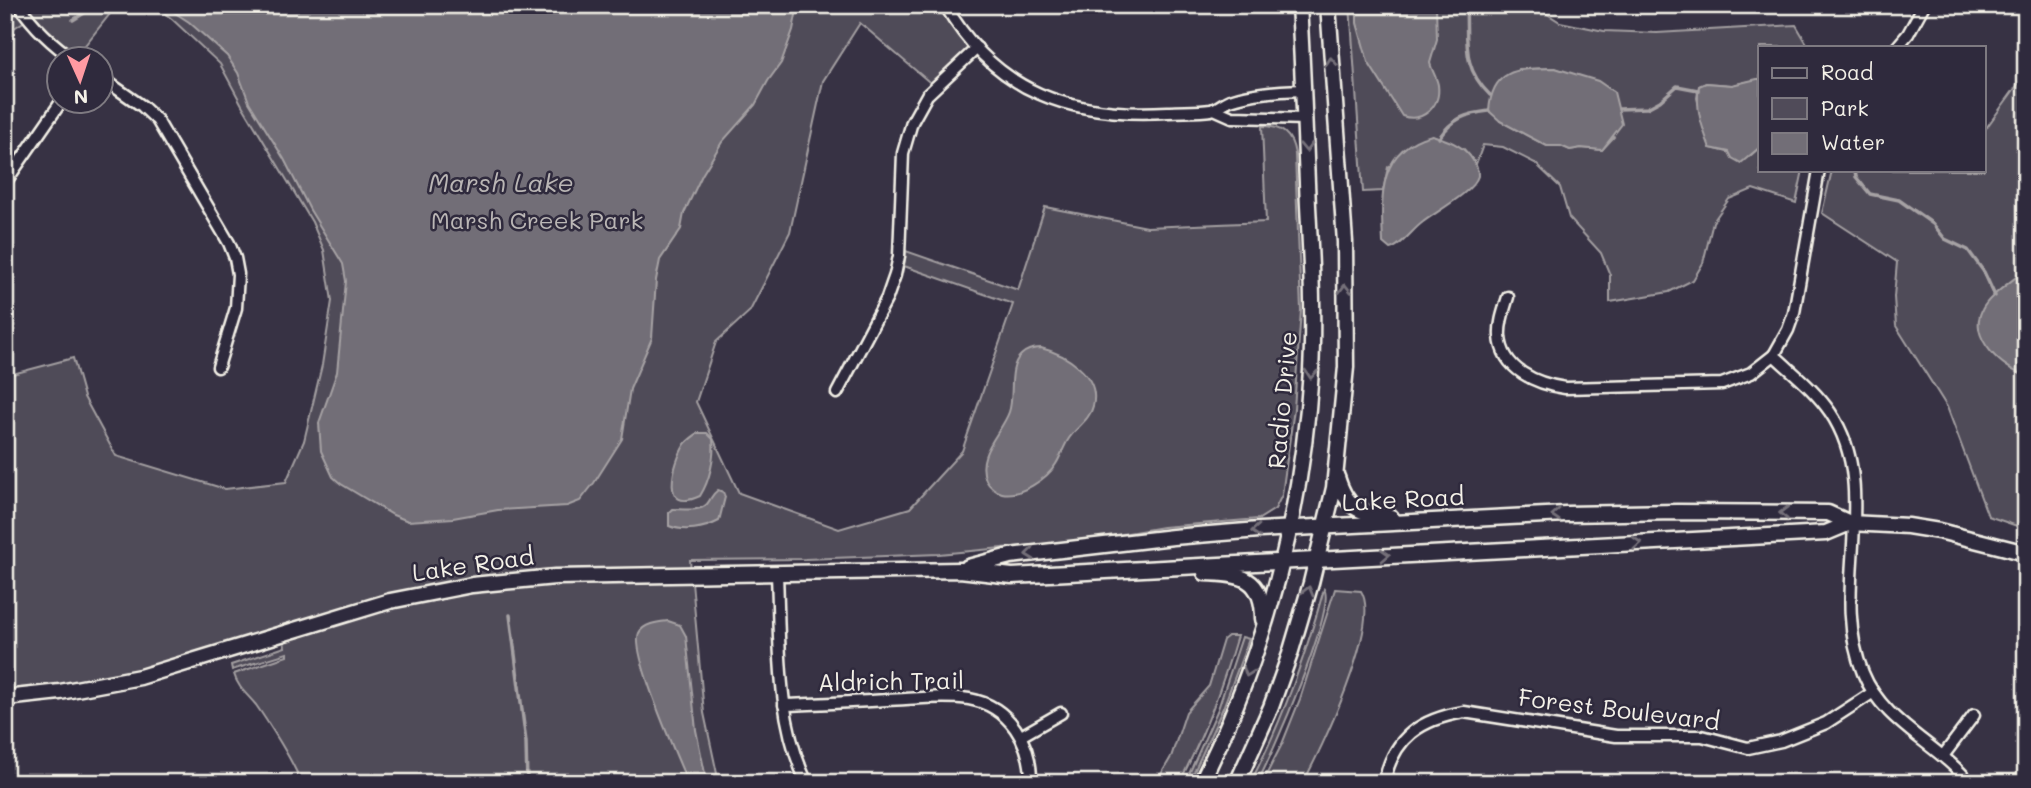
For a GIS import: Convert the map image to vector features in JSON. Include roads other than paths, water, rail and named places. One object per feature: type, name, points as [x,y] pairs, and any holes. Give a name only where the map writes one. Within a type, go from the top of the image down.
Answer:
[{"type":"street","points":[[19,5],[57,46]]},
{"type":"street","points":[[945,5],[959,27],[991,63],[1031,90],[1080,109],[1131,114],[1214,109],[1229,101],[1251,95],[1304,90]]},
{"type":"street","name":"Radio Drive","points":[[1201,783],[1233,713],[1262,635],[1290,528],[1306,433],[1312,341],[1299,5]]},
{"type":"street","points":[[1237,783],[1284,672],[1317,559],[1336,471],[1346,367],[1345,242],[1328,5]]},
{"type":"street","points":[[1898,46],[1908,34],[1924,5]]},
{"type":"street","points":[[837,393],[887,298],[895,275],[899,256],[903,153],[912,122],[928,95],[977,48]]},
{"type":"street","points":[[116,88],[157,120],[229,243],[238,274],[238,291],[236,308],[218,367]]},
{"type":"street","points":[[1214,109],[1232,117],[1305,119]]},
{"type":"street","points":[[5,183],[51,116]]},
{"type":"street","points":[[1508,297],[1501,320],[1500,338],[1504,351],[1512,364],[1538,383],[1578,388],[1722,384],[1751,373],[1774,355],[1794,313],[1819,172]]},
{"type":"street","points":[[1774,355],[1830,411],[1843,434],[1850,457],[1854,484],[1850,607],[1852,640],[1872,694],[1898,721],[1957,768],[1970,783]]},
{"type":"street","points":[[1336,471],[1341,491],[1349,505],[1369,514],[1424,522]]},
{"type":"street","name":"Lake Road","points":[[960,569],[1010,556],[1201,534],[1566,514],[1677,512],[1828,513],[1852,523],[1908,526],[1939,531],[2026,553]]},
{"type":"street","name":"Lake Road","points":[[5,698],[60,692],[140,677],[390,601],[472,585],[555,577],[960,569],[1012,576],[1826,533],[1852,523]]},
{"type":"street","points":[[1127,569],[1223,573],[1242,577],[1254,585],[1261,598],[1264,615],[1262,635]]},
{"type":"street","name":"Aldrich Trail","points":[[777,574],[784,705],[792,744],[807,783]]},
{"type":"street","name":"Forest Boulevard","points":[[1384,783],[1387,767],[1410,733],[1430,720],[1444,715],[1464,712],[1616,736],[1702,736],[1748,748],[1781,741],[1826,723],[1872,694]]},
{"type":"street","name":"Aldrich Trail","points":[[784,705],[943,698],[968,699],[984,704],[1009,721],[1021,736],[1030,763],[1031,783]]},
{"type":"street","points":[[1021,736],[1061,713]]},
{"type":"street","points":[[1943,756],[1974,715]]},
{"type":"water","name":"Marsh Lake","points":[[163,5],[798,5],[793,30],[781,63],[755,105],[722,142],[684,213],[681,229],[660,260],[652,338],[630,389],[622,439],[580,501],[567,506],[498,510],[453,518],[408,521],[393,515],[333,477],[321,451],[319,423],[337,372],[346,281],[343,264],[249,102],[238,73],[227,56],[189,22]]},
{"type":"water","points":[[1357,5],[1436,5],[1437,39],[1430,63],[1438,93],[1433,106],[1423,115],[1409,118],[1402,116],[1368,62],[1357,23]]},
{"type":"water","points":[[1555,68],[1598,81],[1614,92],[1622,124],[1602,150],[1570,150],[1561,146],[1547,146],[1500,121],[1489,111],[1491,97],[1502,78],[1519,70]]},
{"type":"water","points":[[1758,79],[1758,149],[1741,163],[1732,158],[1729,152],[1710,148],[1699,110],[1699,86],[1706,83],[1732,85]]},
{"type":"water","points":[[1432,135],[1462,148],[1476,165],[1478,176],[1462,195],[1390,249],[1383,243],[1382,209],[1386,177],[1401,151]]},
{"type":"water","points":[[2026,269],[2026,376],[2007,367],[1990,351],[1980,331],[1979,321],[1982,310],[1990,299]]},
{"type":"water","points":[[1041,348],[1060,355],[1079,368],[1092,385],[1093,406],[1089,416],[1066,443],[1052,470],[1025,490],[1009,494],[1000,492],[986,480],[986,453],[1009,412],[1017,360],[1025,352]]},
{"type":"water","points":[[698,433],[707,433],[713,439],[709,476],[700,496],[687,500],[679,499],[674,493],[673,484],[677,463],[685,444]]},
{"type":"water","points":[[718,490],[723,492],[725,497],[719,521],[694,529],[669,526],[669,513],[673,509],[704,507]]},
{"type":"water","points":[[668,621],[680,625],[686,636],[696,730],[707,783],[688,783],[656,706],[641,661],[638,644],[641,630],[648,625]]},
{"type":"waterway","points":[[73,20],[97,5]]},
{"type":"waterway","points":[[1466,5],[1470,64],[1481,85],[1490,95]]},
{"type":"waterway","points":[[1619,109],[1647,108],[1677,86],[1698,90]]},
{"type":"waterway","points":[[1439,138],[1460,118],[1489,111]]},
{"type":"waterway","points":[[1855,172],[1856,177],[1870,194],[1899,200],[1933,224],[1945,239],[1968,250],[1984,272],[1995,296]]},
{"type":"waterway","points":[[510,615],[526,742],[527,783]]},
{"type":"park label","name":"Marsh Creek Park","points":[[537,221]]}]
